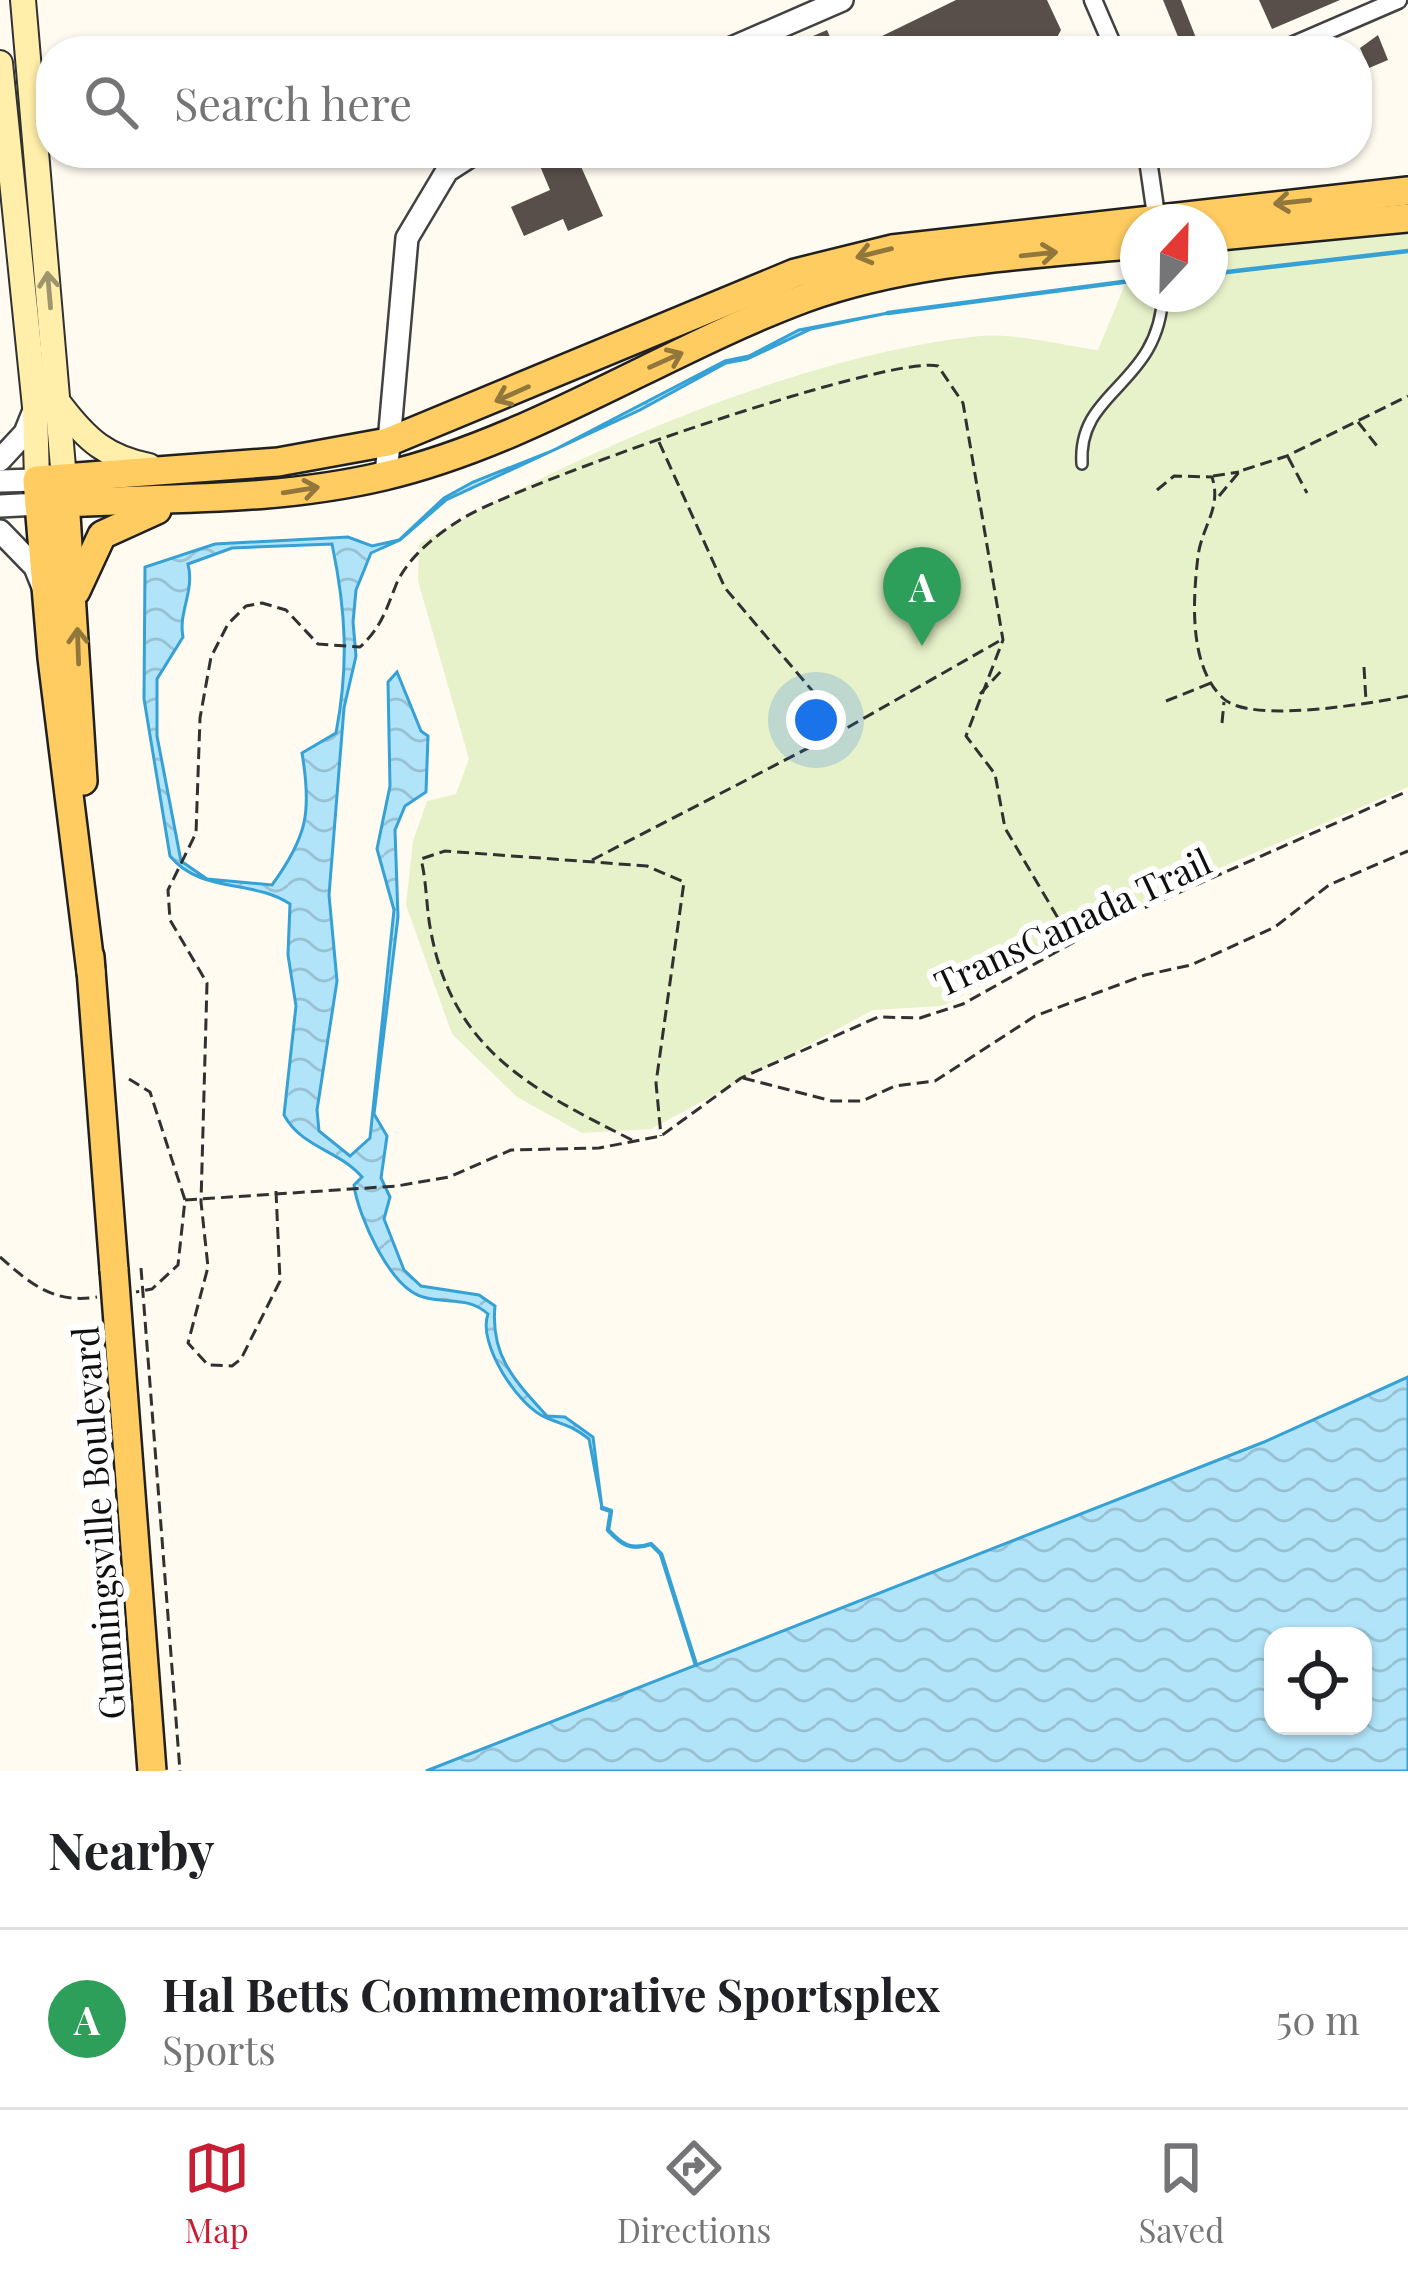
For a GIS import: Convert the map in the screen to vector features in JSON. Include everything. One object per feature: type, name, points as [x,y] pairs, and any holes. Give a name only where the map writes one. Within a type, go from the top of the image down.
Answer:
[{"type":"main road","points":[[23,0],[51,482]]},
{"type":"main road","points":[[0,64],[48,407],[107,454],[169,471]]},
{"type":"main road","points":[[1228,211],[1408,190]]},
{"type":"main road","points":[[1228,235],[1408,218]]},
{"type":"main road","points":[[51,482],[278,462],[388,442],[795,273],[892,249],[1120,223]]},
{"type":"main road","points":[[61,597],[102,535],[136,515],[184,502],[386,476],[467,448],[806,298],[899,272],[1120,246]]},
{"type":"main road","points":[[51,482],[184,502]]},
{"type":"main road","name":"Gunningsville Boulevard","points":[[51,482],[91,973],[122,1278],[152,1771]]},
{"type":"street","points":[[759,36],[842,0]]},
{"type":"street","points":[[1094,0],[1109,36]]},
{"type":"street","points":[[1315,36],[1398,0]]},
{"type":"street","points":[[386,476],[407,238],[452,168]]},
{"type":"street","points":[[1149,168],[1154,204]]},
{"type":"street","points":[[0,460],[48,407]]},
{"type":"street","points":[[0,481],[51,482]]},
{"type":"street","points":[[0,506],[51,482]]},
{"type":"street","points":[[0,531],[61,597]]},
{"type":"lane","points":[[1082,464],[1080,440],[1092,413],[1153,348],[1160,312]]},
{"type":"path","points":[[276,1191],[276,1297],[249,1349],[232,1366],[208,1365],[188,1343],[208,1267],[201,1202],[207,983],[170,920],[168,890],[196,833],[200,718],[212,657],[229,624],[246,606],[262,603],[286,610],[318,644],[336,650],[360,646],[379,627],[410,562],[462,518],[659,441],[854,377],[919,361],[938,366],[963,403],[1003,640],[966,736],[995,774],[1005,828],[1072,942]]},
{"type":"path","points":[[1156,490],[1174,476],[1211,477],[1287,456],[1405,395]]},
{"type":"path","points":[[1357,421],[1377,446]]},
{"type":"path","points":[[659,441],[725,587],[845,729]]},
{"type":"path","points":[[1287,456],[1307,493]]},
{"type":"path","points":[[1240,471],[1218,497],[1199,549],[1194,610],[1202,664],[1224,700],[1240,707],[1296,710],[1408,696]]},
{"type":"path","points":[[1211,477],[1218,497]]},
{"type":"path","points":[[590,862],[1003,640]]},
{"type":"path","points":[[1364,667],[1366,704]]},
{"type":"path","points":[[979,695],[1003,669]]},
{"type":"path","points":[[1166,701],[1213,682]]},
{"type":"path","points":[[1222,723],[1224,700]]},
{"type":"path","name":"TransCanada Trail","points":[[185,1200],[397,1186],[449,1178],[511,1150],[599,1148],[661,1136],[741,1078],[878,1017],[920,1018],[963,1004],[1072,942],[1408,791]]},
{"type":"path","points":[[633,1141],[534,1091],[483,1047],[447,990],[430,932],[422,859],[446,851],[647,866],[684,882],[656,1083],[661,1136]]},
{"type":"path","points":[[741,1078],[847,1101],[935,1082],[1035,1016],[1145,975],[1191,965],[1274,927],[1330,885],[1408,851]]},
{"type":"path","points":[[129,1079],[151,1092],[185,1200],[178,1265],[152,1289],[133,1292]]},
{"type":"path","points":[[0,1256],[26,1283],[74,1301],[122,1278],[180,1771]]},
{"type":"green space","points":[[1408,233],[1408,787],[1169,890],[942,1006],[873,1010],[651,1129],[582,1133],[517,1097],[452,1034],[406,905],[413,841],[427,801],[456,794],[469,759],[418,581],[419,544],[617,443],[839,363],[980,336],[1098,350],[1120,296],[1120,312],[1228,312],[1228,251]]},
{"type":"water","points":[[888,313],[811,329],[747,359],[726,363],[555,449],[725,361],[749,356],[799,330]]},
{"type":"water","points":[[550,452],[446,500],[400,540],[371,553],[356,590],[356,656],[344,708],[329,895],[337,981],[317,1110],[319,1131],[350,1156],[370,1138],[394,910],[377,849],[390,786],[388,682],[397,672],[421,731],[428,736],[426,792],[405,806],[395,830],[398,917],[374,1114],[387,1136],[381,1178],[390,1197],[384,1219],[404,1270],[421,1286],[479,1295],[495,1306],[501,1354],[515,1379],[547,1416],[565,1417],[593,1437],[602,1508],[589,1439],[536,1412],[513,1388],[488,1341],[488,1314],[465,1303],[423,1297],[399,1280],[362,1214],[354,1185],[362,1177],[301,1135],[284,1115],[296,1006],[288,955],[290,904],[260,891],[212,881],[197,876],[170,856],[144,699],[145,567],[215,544],[348,537],[372,546],[399,540],[444,498]],"holes":[[[332,544],[344,638],[340,708],[336,733],[302,753],[306,808],[300,838],[272,885],[207,879],[181,861],[157,736],[157,679],[183,637],[188,564],[232,548]]]},
{"type":"water","points":[[1408,1377],[1408,1771],[426,1771],[1264,1442]]},
{"type":"building","points":[[956,0],[1047,0],[1061,30],[1058,36],[882,36]]},
{"type":"building","points":[[1163,0],[1181,0],[1195,36],[1178,36]]},
{"type":"building","points":[[1259,0],[1340,0],[1272,29]]},
{"type":"building","points":[[1378,35],[1388,60],[1372,67],[1372,39]]},
{"type":"building","points":[[541,168],[582,168],[603,216],[568,231],[563,219],[524,236],[511,207],[550,190]]},
{"type":"waterway","points":[[1228,272],[1408,251]]},
{"type":"waterway","points":[[888,313],[1120,282]]},
{"type":"waterway","points":[[602,1508],[611,1511],[608,1530],[618,1540],[632,1547],[651,1544],[661,1554],[696,1665]]},
{"type":"place","name":"Hal Betts Commemorative Sportsplex","points":[[922,646]]}]
